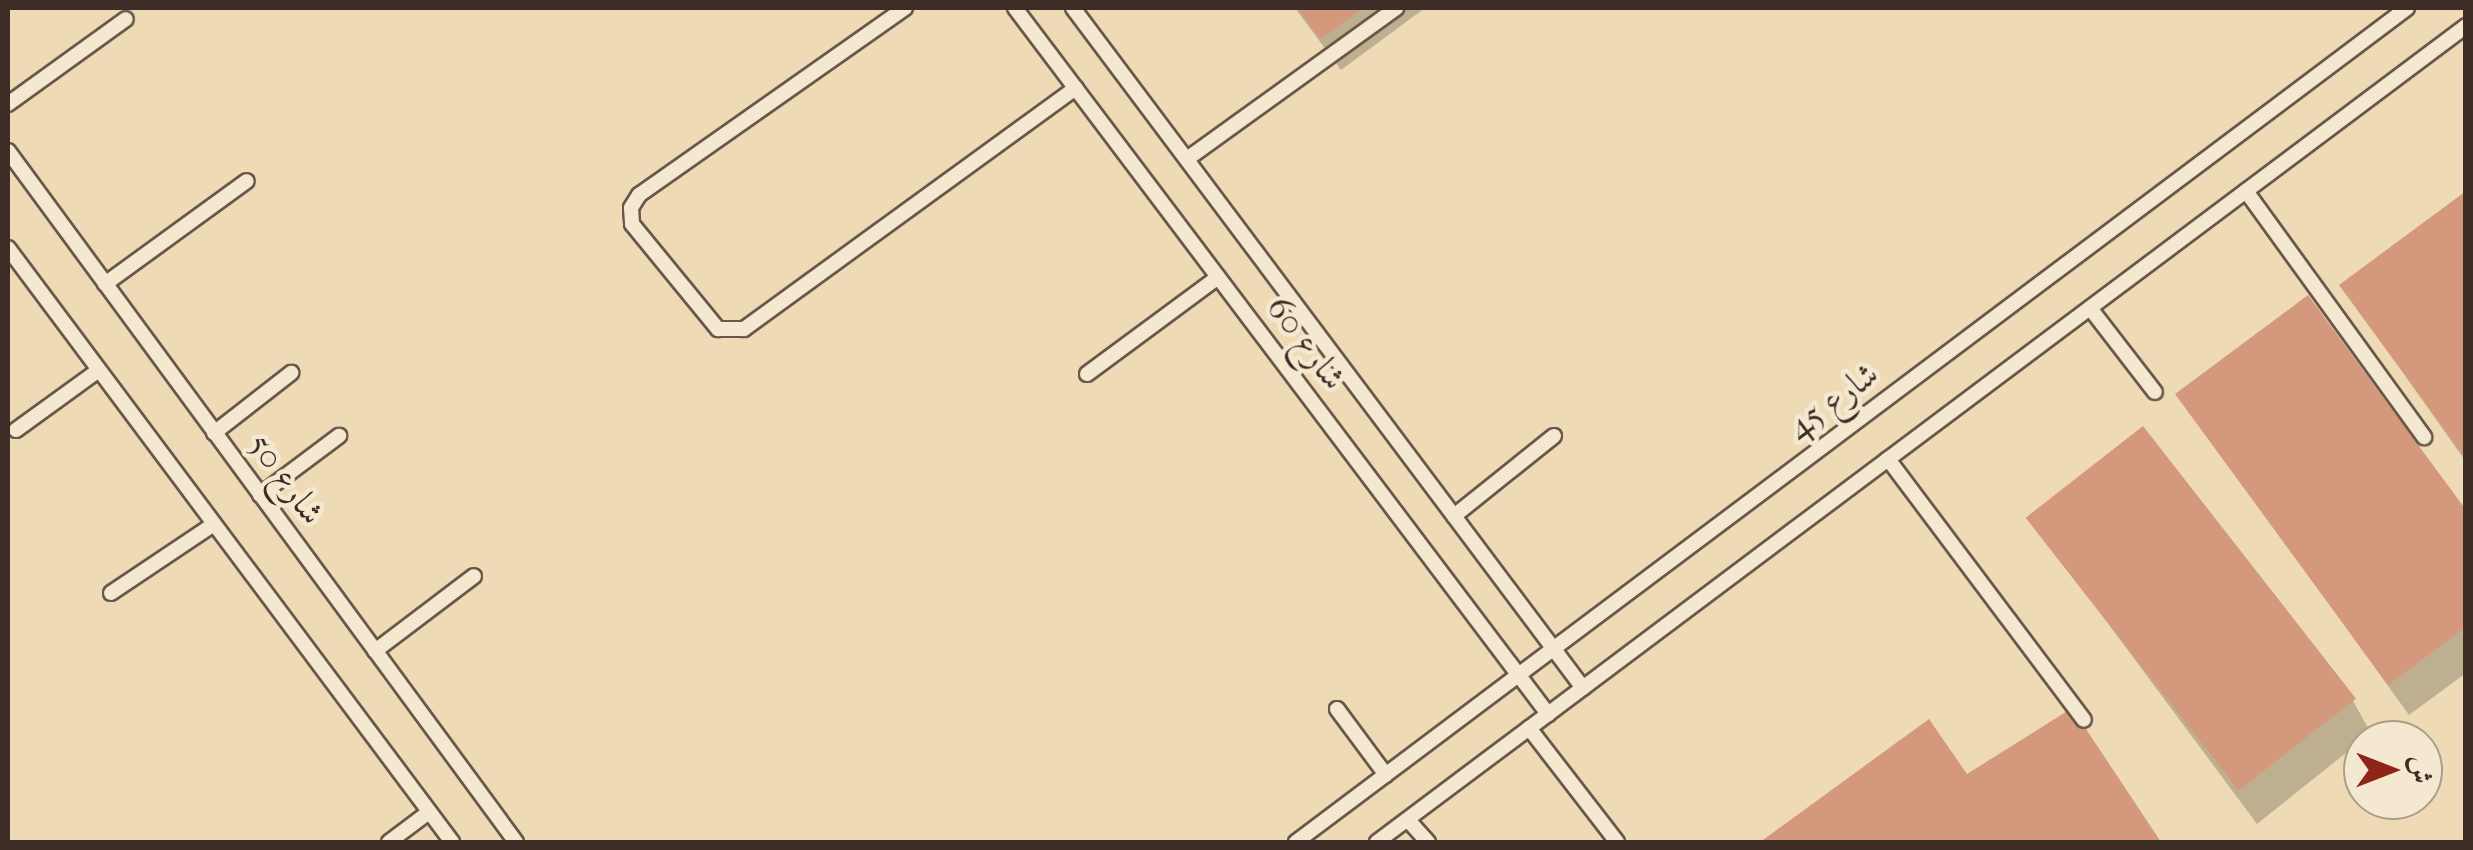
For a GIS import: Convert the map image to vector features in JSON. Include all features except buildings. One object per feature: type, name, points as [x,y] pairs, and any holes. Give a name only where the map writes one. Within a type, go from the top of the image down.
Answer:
[{"type":"lane","points":[[905,8],[639,196],[631,208],[632,224],[718,329],[744,330],[1076,88]]},
{"type":"lane","name":"شارع 60","points":[[1015,8],[1548,714]]},
{"type":"lane","name":"شارع 60","points":[[1073,8],[1583,688]]},
{"type":"lane","points":[[1187,159],[1396,8]]},
{"type":"lane","name":"شارع 45","points":[[1296,842],[2407,8]]},
{"type":"lane","points":[[8,104],[126,19]]},
{"type":"lane","points":[[1378,842],[2466,26]]},
{"type":"lane","name":"شارع 50","points":[[8,152],[516,842]]},
{"type":"lane","points":[[106,284],[248,181]]},
{"type":"lane","points":[[2246,191],[2424,437]]},
{"type":"lane","points":[[8,248],[452,842]]},
{"type":"lane","points":[[1087,374],[1218,277]]},
{"type":"lane","points":[[2090,308],[2155,392]]},
{"type":"lane","points":[[16,430],[99,370]]},
{"type":"lane","points":[[214,432],[291,373]]},
{"type":"lane","points":[[260,496],[339,436]]},
{"type":"lane","points":[[1454,516],[1554,436]]},
{"type":"lane","points":[[1888,459],[2084,720]]},
{"type":"lane","points":[[111,593],[214,524]]},
{"type":"lane","points":[[374,650],[474,576]]},
{"type":"lane","points":[[1337,709],[1386,775]]},
{"type":"lane","points":[[1530,728],[1617,842]]},
{"type":"lane","points":[[389,842],[429,812]]},
{"type":"lane","points":[[1408,820],[1428,842]]}]
